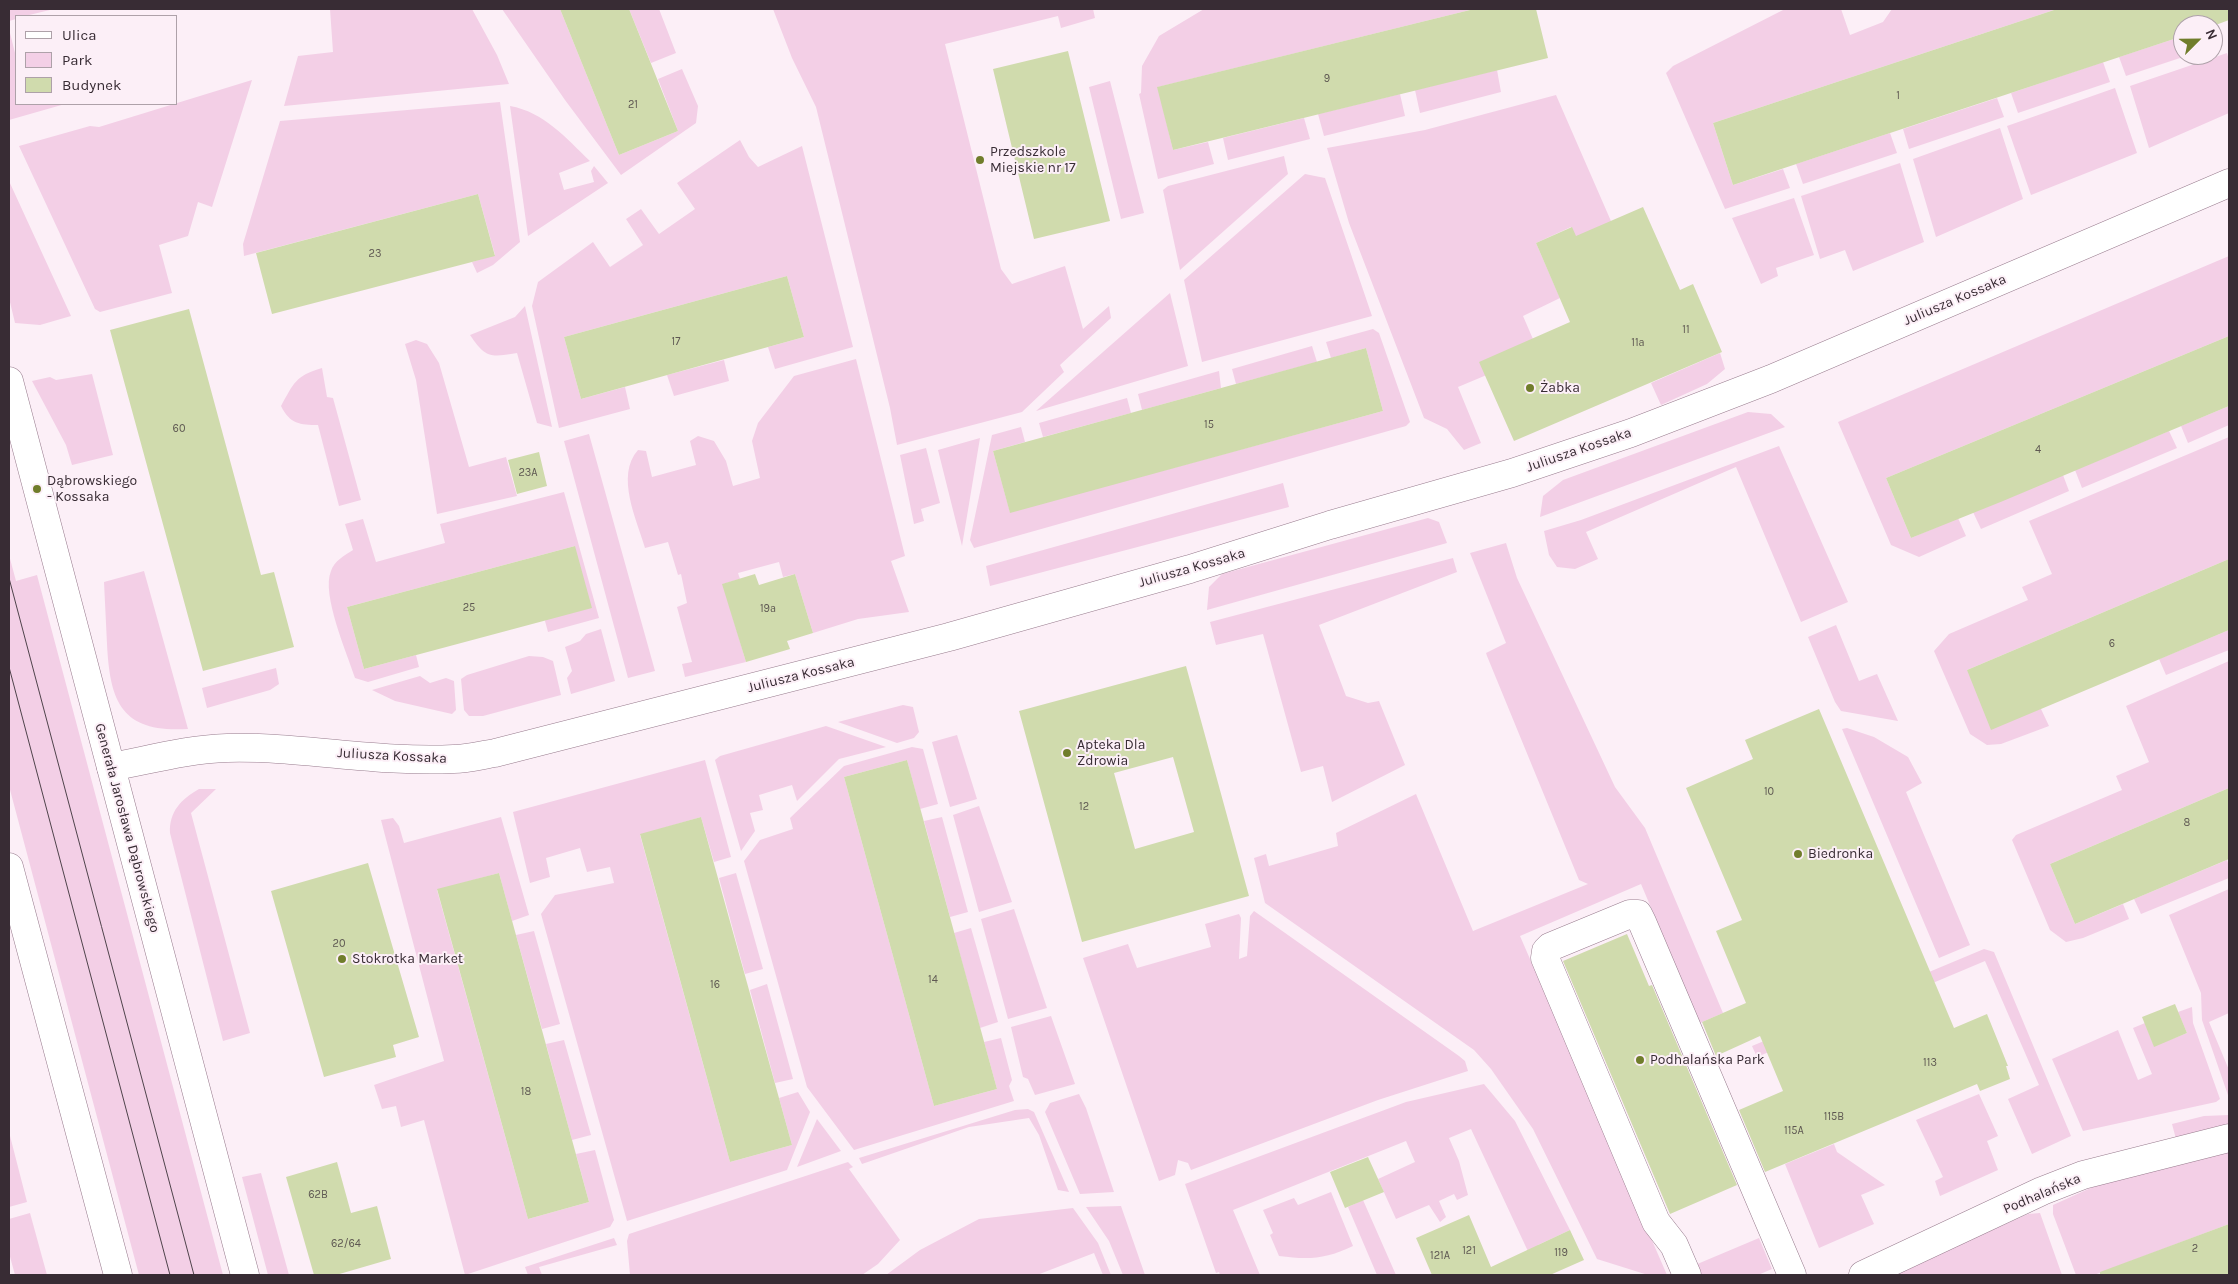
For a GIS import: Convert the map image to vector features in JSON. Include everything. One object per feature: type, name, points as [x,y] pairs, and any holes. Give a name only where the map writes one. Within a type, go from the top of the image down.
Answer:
[{"type":"street","name":"Juliusza Kossaka","points":[[111,767],[194,752],[228,748],[410,759],[471,757],[495,753],[955,636],[1190,569],[1512,473],[1631,433],[1771,379],[2229,183]]},
{"type":"street","name":"Generała Jarosława Dąbrowskiego","points":[[9,381],[245,1275]]},
{"type":"street","points":[[9,867],[118,1275]]},
{"type":"street","points":[[1687,1275],[1674,1245],[1656,1222],[1545,958],[1545,954],[1550,947],[1630,914],[1638,914],[1642,922],[1792,1275]]},
{"type":"street","name":"Podhalańska","points":[[1863,1275],[2042,1191],[2084,1175],[2229,1138]]},
{"type":"green space","points":[[9,9],[54,9],[29,15],[15,15],[15,19],[9,21]]},
{"type":"green space","points":[[330,9],[472,9],[497,55],[509,84],[284,106],[298,56],[333,52]]},
{"type":"green space","points":[[502,9],[560,9],[619,155],[678,131],[658,79],[682,69],[698,106],[696,123],[621,175],[565,100]]},
{"type":"green space","points":[[629,9],[659,9],[676,53],[651,63]]},
{"type":"green space","name":"Przedszkole Miejskie nr 17","points":[[773,9],[1093,9],[1095,18],[1061,28],[1058,16],[945,44],[1001,269],[1012,284],[1065,266],[1083,329],[1109,306],[1111,318],[1060,365],[1064,372],[1022,412],[897,445],[890,408],[816,107],[792,58]]},
{"type":"green space","points":[[1204,9],[1474,9],[1158,87],[1173,150],[1208,142],[1214,164],[1158,179],[1139,94],[1141,93],[1142,66],[1159,36]]},
{"type":"green space","points":[[1785,9],[1841,9],[1850,35],[1883,22],[1892,9],[2057,9],[1713,123],[1733,185],[1783,169],[1790,188],[1725,209],[1666,73],[1673,66]]},
{"type":"green space","points":[[9,29],[15,53],[15,105],[62,105],[9,120]]},
{"type":"green space","points":[[2173,39],[2173,60],[2126,76],[2119,57]]},
{"type":"green space","points":[[2227,53],[2229,60],[2229,113],[2149,148],[2130,86],[2192,65],[2223,65],[2223,54]]},
{"type":"green space","points":[[2103,62],[2110,82],[2018,113],[2011,93]]},
{"type":"green space","points":[[1497,70],[1501,92],[1420,113],[1415,90]]},
{"type":"green space","points":[[252,80],[212,207],[198,202],[188,236],[159,245],[172,293],[100,312],[95,309],[19,146],[90,126],[99,127],[171,105],[178,105],[178,103]]},
{"type":"green space","points":[[1110,81],[1144,213],[1121,219],[1089,87]]},
{"type":"green space","points":[[2115,88],[2137,153],[2031,195],[2007,126]]},
{"type":"green space","points":[[1400,94],[1405,116],[1324,136],[1318,114]]},
{"type":"green space","points":[[1556,95],[1631,267],[1604,322],[1571,227],[1536,243],[1560,298],[1523,316],[1539,353],[1458,387],[1481,443],[1464,450],[1447,429],[1424,418],[1349,223],[1327,148],[1425,130]]},
{"type":"green space","points":[[1997,98],[2004,117],[1909,149],[1903,129]]},
{"type":"green space","points":[[500,102],[520,242],[493,265],[477,273],[472,262],[495,255],[478,194],[244,256],[243,244],[280,121]]},
{"type":"green space","points":[[510,106],[522,109],[544,120],[590,161],[559,173],[564,190],[594,182],[591,171],[594,166],[608,183],[528,236]]},
{"type":"green space","points":[[1304,118],[1310,139],[1228,160],[1223,138]]},
{"type":"green space","points":[[2000,128],[2023,199],[1936,237],[1913,159]]},
{"type":"green space","points":[[1890,133],[1897,153],[1803,184],[1796,164]]},
{"type":"green space","points":[[740,140],[749,157],[758,167],[802,146],[853,347],[775,369],[768,347],[804,337],[787,276],[564,337],[581,399],[625,387],[630,409],[559,428],[532,306],[538,282],[593,242],[610,267],[643,245],[626,219],[641,209],[659,234],[695,209],[677,183]]},
{"type":"green space","points":[[1284,156],[1288,174],[1180,270],[1163,190],[1168,186]]},
{"type":"green space","points":[[1900,163],[1924,242],[1853,271],[1845,250],[1820,259],[1801,196]]},
{"type":"green space","points":[[1305,174],[1325,178],[1372,316],[1202,362],[1184,280]]},
{"type":"green space","points":[[9,181],[71,316],[40,325],[15,323],[9,298]]},
{"type":"green space","points":[[1794,198],[1814,255],[1776,268],[1778,276],[1761,284],[1732,218]]},
{"type":"green space","points":[[2229,256],[2229,336],[1886,478],[1911,538],[1958,518],[1966,536],[1919,557],[1891,545],[1838,422]]},
{"type":"green space","points":[[1170,293],[1188,366],[1036,411]]},
{"type":"green space","points":[[525,306],[552,427],[537,423],[517,353],[490,354],[480,348],[470,335],[515,317]]},
{"type":"green space","points":[[1373,329],[1379,333],[1410,422],[1406,426],[974,548],[970,540],[992,435],[1021,427],[1025,442],[993,451],[1010,512],[1383,411],[1366,348],[1331,358],[1326,342]]},
{"type":"green space","points":[[416,340],[427,344],[439,363],[469,467],[506,457],[517,496],[437,514],[416,380],[405,344]]},
{"type":"green space","points":[[1312,346],[1317,362],[1236,384],[1232,369]]},
{"type":"green space","points":[[1720,353],[1725,369],[1707,384],[1661,405],[1651,383]]},
{"type":"green space","points":[[856,359],[905,556],[891,561],[909,612],[858,619],[813,633],[795,574],[783,577],[779,562],[738,573],[740,579],[723,584],[746,662],[685,677],[682,664],[692,662],[677,607],[687,603],[681,574],[678,575],[668,542],[645,548],[630,498],[628,472],[631,461],[638,450],[646,451],[652,477],[696,465],[690,441],[698,436],[714,441],[726,461],[733,486],[760,478],[752,441],[758,423],[794,376]]},
{"type":"green space","points":[[724,360],[729,381],[674,396],[667,375]]},
{"type":"green space","points":[[322,368],[327,397],[333,398],[361,500],[339,506],[318,425],[306,425],[292,420],[281,406],[296,381],[306,374]]},
{"type":"green space","points":[[1219,371],[1221,388],[1142,410],[1138,394]]},
{"type":"green space","points":[[92,374],[113,455],[72,465],[66,445],[32,381],[50,377],[56,380]]},
{"type":"green space","points":[[1127,398],[1131,413],[1043,437],[1039,423]]},
{"type":"green space","points":[[2229,406],[2229,425],[2188,443],[2181,426]]},
{"type":"green space","points":[[1748,412],[1771,414],[1785,427],[1540,517],[1543,496],[1563,480]]},
{"type":"green space","points":[[2169,431],[2177,448],[2082,488],[2075,470]]},
{"type":"green space","points":[[589,434],[655,671],[628,678],[564,441]]},
{"type":"green space","points":[[2229,437],[2229,559],[1967,670],[2041,709],[2049,726],[2001,744],[1987,745],[1970,734],[1934,651],[1949,634],[2028,600],[2022,587],[2052,574],[2029,521]]},
{"type":"green space","points":[[980,438],[962,546],[938,450]]},
{"type":"green space","points":[[1779,446],[1848,602],[1801,622],[1736,467],[1586,532],[1598,559],[1575,569],[1557,567],[1549,555],[1544,531],[1581,520]]},
{"type":"green space","points":[[926,448],[940,503],[921,509],[924,521],[914,524],[900,455]]},
{"type":"green space","points":[[2063,475],[2069,491],[1981,529],[1973,512]]},
{"type":"green space","points":[[1283,483],[1289,507],[990,586],[986,566]]},
{"type":"green space","points":[[564,492],[599,618],[548,632],[545,621],[575,546],[347,607],[364,669],[416,655],[419,667],[368,682],[355,678],[336,624],[329,594],[332,567],[353,550],[345,524],[363,519],[376,562],[445,543],[440,524]]},
{"type":"green space","points":[[1428,518],[1439,522],[1447,543],[1207,610],[1209,587],[1222,574]]},
{"type":"green space","points":[[1506,543],[1517,578],[1615,787],[1645,828],[1723,1013],[1700,1023],[1641,884],[1520,936],[1667,1275],[1648,1275],[1597,1259],[1533,1129],[1491,1069],[1474,1050],[1265,903],[1254,858],[1266,854],[1269,866],[1338,846],[1336,833],[1416,794],[1473,931],[1588,884],[1579,880],[1486,653],[1506,643],[1470,553]]},
{"type":"green space","points":[[9,555],[16,581],[37,575],[223,1275],[139,1275],[9,786]]},
{"type":"green space","points":[[1453,558],[1457,572],[1319,625],[1346,696],[1368,703],[1379,701],[1405,765],[1332,802],[1323,766],[1301,772],[1263,634],[1216,645],[1210,622]]},
{"type":"green space","points":[[144,571],[188,729],[166,729],[148,726],[134,719],[124,710],[117,698],[112,683],[107,644],[104,582]]},
{"type":"green space","points":[[1836,625],[1859,681],[1877,674],[1898,721],[1841,711],[1835,702],[1808,637]]},
{"type":"green space","points":[[601,629],[615,681],[571,694],[567,678],[572,671],[565,647],[580,641],[586,634]]},
{"type":"green space","points":[[2229,630],[2229,650],[2166,675],[2159,659]]},
{"type":"green space","points":[[529,656],[543,657],[553,661],[561,695],[483,716],[469,716],[464,710],[461,679],[467,675]]},
{"type":"green space","points":[[2229,661],[2229,788],[2050,864],[2075,924],[2123,904],[2129,919],[2083,938],[2066,942],[2050,930],[2012,840],[2016,835],[2122,790],[2116,776],[2149,762],[2126,706]]},
{"type":"green space","points":[[276,668],[279,684],[270,690],[207,708],[202,688]]},
{"type":"green space","points":[[420,676],[430,683],[446,678],[454,681],[456,710],[452,714],[395,701],[372,690]]},
{"type":"green space","points":[[903,705],[913,707],[919,732],[914,738],[897,743],[838,722]]},
{"type":"green space","points":[[826,726],[886,747],[839,759],[797,801],[792,785],[759,795],[763,810],[750,813],[755,831],[741,851],[715,760],[720,756]]},
{"type":"green space","points":[[1847,728],[1874,737],[1908,757],[1922,783],[1906,792],[1970,945],[1939,958],[1842,729]]},
{"type":"green space","points":[[957,735],[977,799],[950,807],[932,742]]},
{"type":"green space","points":[[912,747],[923,749],[938,804],[920,809],[907,760],[844,777],[934,1106],[997,1089],[984,1042],[1001,1038],[1012,1080],[1009,1086],[1014,1101],[854,1150],[807,1087],[744,861],[760,840],[793,829],[790,818],[844,766]]},
{"type":"green space","points":[[705,760],[731,857],[714,862],[701,817],[640,835],[730,1162],[792,1145],[779,1098],[798,1092],[810,1112],[787,1170],[627,1221],[541,914],[555,895],[614,883],[610,867],[587,872],[580,848],[546,858],[550,877],[530,883],[513,812]]},
{"type":"green space","points":[[199,789],[216,789],[191,813],[250,1033],[223,1041],[170,833],[170,825],[177,807]]},
{"type":"green space","points":[[979,806],[1012,902],[979,912],[953,815]]},
{"type":"green space","points":[[501,817],[529,915],[512,921],[499,873],[437,890],[528,1219],[589,1202],[576,1154],[595,1150],[614,1220],[610,1227],[465,1275],[424,1120],[401,1127],[396,1106],[382,1109],[374,1085],[444,1061],[381,820],[393,818],[399,826],[404,843]]},
{"type":"green space","points":[[942,817],[968,912],[950,917],[924,821]]},
{"type":"green space","points":[[2227,860],[2229,878],[2141,914],[2134,899]]},
{"type":"green space","points":[[736,873],[763,969],[745,974],[719,878]]},
{"type":"green space","points":[[2229,889],[2229,1013],[2209,1022],[2229,1070],[2229,1098],[2202,1020],[2201,993],[2169,915]]},
{"type":"green space","points":[[1014,909],[1047,1008],[1008,1019],[981,919]]},
{"type":"green space","points":[[1254,911],[1459,1056],[1465,1061],[1468,1071],[1378,1100],[1191,1170],[1188,1163],[1178,1160],[1175,1175],[1159,1181],[1083,958],[1128,944],[1137,968],[1211,947],[1205,924],[1239,914],[1241,918],[1239,959],[1247,956],[1250,916]]},
{"type":"green space","points":[[971,928],[998,1022],[980,1028],[954,933]]},
{"type":"green space","points":[[534,931],[560,1024],[542,1029],[516,935]]},
{"type":"green space","points":[[1984,949],[1994,952],[2071,1136],[2032,1154],[2008,1099],[2039,1085],[1985,961],[1757,1057],[1752,1046]]},
{"type":"green space","points":[[767,984],[793,1079],[775,1083],[750,990]]},
{"type":"green space","points":[[2192,1007],[2193,1023],[2220,1099],[2216,1102],[2083,1131],[2052,1059],[2118,1030],[2138,1080],[2152,1074],[2133,1028],[2145,1023],[2154,1046],[2187,1033],[2178,1012]]},
{"type":"green space","points":[[1051,1016],[1075,1084],[1035,1095],[1028,1079],[1023,1077],[1011,1027]]},
{"type":"green space","points":[[564,1040],[591,1135],[572,1140],[546,1044]]},
{"type":"green space","points":[[1484,1084],[1515,1121],[1570,1230],[1538,1245],[1552,1275],[1539,1275],[1471,1129],[1449,1138],[1459,1161],[1468,1195],[1457,1200],[1454,1194],[1439,1201],[1446,1217],[1440,1222],[1429,1205],[1396,1219],[1378,1179],[1415,1162],[1406,1141],[1233,1210],[1260,1275],[1220,1275],[1219,1272],[1216,1273],[1185,1184],[1406,1102]]},
{"type":"green space","points":[[1079,1094],[1086,1108],[1114,1192],[1080,1194],[1045,1112],[1050,1103]]},
{"type":"green space","points":[[1979,1094],[1998,1136],[1987,1141],[1998,1170],[1940,1196],[1935,1181],[1943,1177],[1916,1120]]},
{"type":"green space","points":[[1028,1109],[1034,1112],[1069,1192],[1058,1190],[1039,1135],[1029,1118],[969,1127],[862,1164],[859,1158],[1015,1110]]},
{"type":"green space","points":[[2229,1115],[2229,1125],[2176,1139],[2172,1124],[2204,1116]]},
{"type":"green space","points":[[817,1119],[841,1151],[797,1167]]},
{"type":"green space","points":[[9,1132],[27,1202],[9,1207]]},
{"type":"green space","points":[[1834,1144],[1837,1152],[1885,1185],[1861,1195],[1874,1224],[1819,1248],[1785,1164]]},
{"type":"green space","points":[[2229,1151],[2229,1224],[2094,1275],[2076,1275],[2053,1214],[2053,1205],[2095,1186]]},
{"type":"green space","points":[[848,1162],[853,1167],[849,1169],[900,1240],[878,1264],[862,1275],[630,1275],[627,1241],[629,1234]]},
{"type":"green space","points":[[261,1173],[289,1275],[268,1275],[242,1177]]},
{"type":"green space","points":[[1331,1192],[1353,1246],[1326,1256],[1299,1258],[1279,1256],[1270,1235],[1273,1233],[1263,1210],[1294,1198],[1298,1205]]},
{"type":"green space","points":[[1363,1200],[1396,1275],[1377,1275],[1348,1207]]},
{"type":"green space","points":[[1121,1206],[1145,1275],[1123,1275],[1109,1241],[1086,1207]]},
{"type":"green space","points":[[1073,1208],[1098,1243],[1111,1275],[1103,1275],[1094,1253],[1037,1275],[886,1275],[920,1250],[979,1219]]},
{"type":"green space","points":[[30,1213],[47,1275],[15,1275],[9,1253],[9,1219]]},
{"type":"green space","points":[[2040,1213],[2062,1275],[1891,1275],[2028,1214]]},
{"type":"green space","points":[[614,1238],[617,1245],[539,1267],[542,1275],[528,1275],[525,1267]]},
{"type":"green space","points":[[1759,1238],[1772,1269],[1758,1275],[1699,1275],[1695,1265]]},
{"type":"building","points":[[560,9],[629,9],[678,131],[619,155]]},
{"type":"building","points":[[1474,9],[1536,9],[1548,58],[1173,150],[1157,87]]},
{"type":"building","points":[[2057,9],[2229,9],[2229,20],[2223,22],[2223,15],[2173,15],[2173,39],[1733,185],[1713,123]]},
{"type":"building","points":[[1068,51],[1110,221],[1034,239],[993,69]]},
{"type":"building","points":[[478,194],[495,256],[272,314],[256,253]]},
{"type":"building","points":[[1643,207],[1680,290],[1693,284],[1722,352],[1514,441],[1479,362],[1570,322],[1536,243],[1572,227],[1576,236]]},
{"type":"building","points":[[787,276],[804,337],[581,399],[564,337]]},
{"type":"building","points":[[189,309],[261,575],[274,572],[294,647],[203,671],[110,330]]},
{"type":"building","points":[[2229,336],[2229,406],[1911,538],[1886,478]]},
{"type":"building","points":[[1366,348],[1383,411],[1010,513],[993,451]]},
{"type":"building","points":[[539,452],[547,486],[517,494],[508,460]]},
{"type":"building","points":[[575,546],[592,608],[364,669],[347,607]]},
{"type":"building","points":[[2229,559],[2229,630],[1991,730],[1967,670]]},
{"type":"building","points":[[755,574],[759,585],[795,574],[813,633],[787,641],[790,649],[746,662],[722,584]]},
{"type":"building","points":[[1186,666],[1249,896],[1082,942],[1019,711]],"holes":[[[1173,757],[1194,832],[1135,849],[1114,773]]]},
{"type":"building","points":[[1819,709],[1954,1028],[1987,1014],[2008,1066],[2006,1066],[2010,1079],[1980,1091],[1977,1084],[1765,1172],[1739,1110],[1783,1091],[1760,1036],[1716,1056],[1702,1022],[1746,1003],[1716,931],[1742,920],[1686,788],[1753,759],[1745,740]]},
{"type":"building","points":[[907,760],[997,1089],[934,1106],[844,777]]},
{"type":"building","points":[[2229,788],[2229,859],[2075,924],[2050,864]]},
{"type":"building","points":[[701,817],[792,1145],[730,1162],[640,834]]},
{"type":"building","points":[[368,863],[419,1037],[393,1045],[396,1057],[324,1077],[271,891]]},
{"type":"building","points":[[499,873],[589,1202],[528,1219],[437,889]]},
{"type":"building","name":"Podhalańska Park","points":[[1627,934],[1649,986],[1652,985],[1737,1185],[1670,1214],[1563,961]]},
{"type":"building","points":[[2175,1004],[2187,1033],[2154,1047],[2142,1017]]},
{"type":"building","points":[[1368,1157],[1384,1192],[1345,1208],[1330,1172]]},
{"type":"building","points":[[337,1162],[351,1213],[377,1206],[391,1259],[336,1275],[314,1275],[286,1177]]},
{"type":"building","points":[[1469,1215],[1491,1267],[1570,1230],[1584,1260],[1550,1275],[1432,1275],[1416,1238]]},
{"type":"building","points":[[2229,1224],[2229,1275],[2100,1275],[2100,1272]]},
{"type":"tram line","points":[[9,578],[194,1275]]},
{"type":"tram line","points":[[9,667],[170,1275]]},
{"type":"place","name":"Przedszkole Miejskie nr 17","points":[[980,160]]},
{"type":"place","name":"Żabka","points":[[1530,388]]},
{"type":"place","name":"Dąbrowskiego - Kossaka","points":[[37,489]]},
{"type":"place","name":"Apteka Dla Zdrowia","points":[[1067,753]]},
{"type":"place","name":"Biedronka","points":[[1798,854]]},
{"type":"place","name":"Stokrotka Market","points":[[342,959]]},
{"type":"place","name":"Podhalańska Park","points":[[1640,1060]]}]
